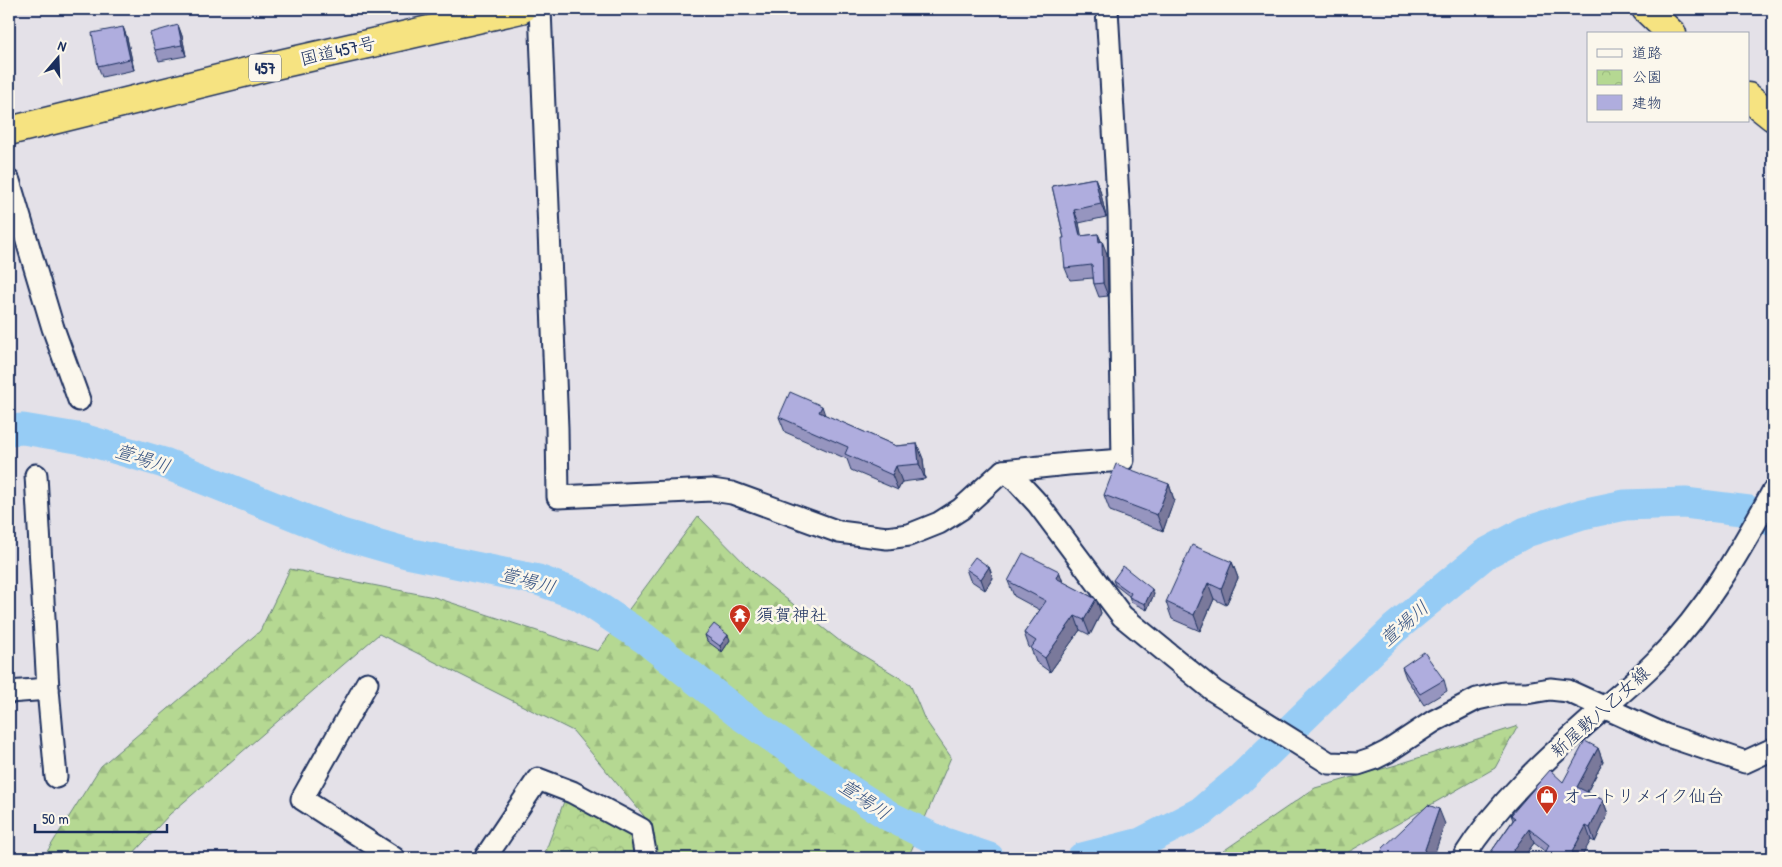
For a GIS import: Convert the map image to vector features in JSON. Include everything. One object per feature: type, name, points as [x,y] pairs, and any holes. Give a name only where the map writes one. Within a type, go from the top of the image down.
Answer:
[{"type":"highway","points":[[1646,9],[1670,32]]},
{"type":"highway","name":"国道457号","points":[[9,131],[271,66],[509,10]]},
{"type":"highway","points":[[1750,99],[1773,117]]},
{"type":"street","points":[[540,9],[557,428],[558,496],[712,490],[732,493],[839,532],[887,538],[909,535],[939,523],[961,509],[1002,471],[1123,460],[1119,215],[1107,9]]},
{"type":"street","points":[[9,181],[53,328],[79,400]]},
{"type":"street","points":[[1002,471],[1016,479],[1038,504],[1122,616],[1214,690],[1329,763],[1358,764],[1373,759],[1434,721],[1477,699],[1504,693],[1559,690],[1568,691],[1665,735],[1745,762],[1773,749]]},
{"type":"street","points":[[36,475],[48,689],[56,777]]},
{"type":"street","name":"新屋敷八乙女線","points":[[1463,858],[1477,836],[1527,777],[1657,661],[1680,636],[1699,613],[1733,562],[1773,492]]},
{"type":"street","points":[[366,683],[302,799],[394,858]]},
{"type":"street","points":[[9,692],[48,689]]},
{"type":"street","points":[[485,858],[538,779],[572,792],[641,829],[646,858]]},
{"type":"green space","points":[[698,516],[755,574],[841,642],[910,684],[924,718],[951,757],[908,858],[656,858],[644,816],[573,731],[379,634],[170,814],[129,858],[43,858],[101,766],[260,631],[290,569],[434,597],[598,651]]},
{"type":"green space","points":[[1518,726],[1495,768],[1338,858],[1213,858],[1315,788],[1396,765]]},
{"type":"green space","points":[[566,796],[636,831],[640,858],[543,858]]},
{"type":"building","points":[[178,25],[182,45],[155,50],[150,33]]},
{"type":"building","points":[[123,27],[130,59],[98,66],[92,33]]},
{"type":"building","points":[[1095,178],[1101,204],[1074,210],[1080,236],[1098,234],[1099,242],[1102,241],[1103,283],[1094,284],[1092,265],[1065,268],[1062,238],[1064,238],[1052,186]]},
{"type":"building","points":[[790,392],[822,406],[819,412],[896,446],[917,444],[919,464],[896,466],[892,475],[845,454],[848,447],[779,417]]},
{"type":"building","points":[[1116,464],[1169,484],[1157,515],[1104,495]]},
{"type":"building","points":[[1192,545],[1232,562],[1221,589],[1208,583],[1194,615],[1166,602]]},
{"type":"building","points":[[1023,553],[1059,571],[1056,578],[1096,599],[1084,620],[1075,616],[1045,658],[1031,648],[1036,641],[1024,633],[1046,601],[1008,581]]},
{"type":"building","points":[[975,557],[989,567],[981,579],[966,569]]},
{"type":"building","points":[[1123,566],[1152,589],[1145,604],[1129,597],[1131,593],[1113,580]]},
{"type":"building","points":[[714,624],[728,635],[720,646],[705,635]]},
{"type":"building","points":[[1424,652],[1444,680],[1420,694],[1402,667]]},
{"type":"building","points":[[1585,741],[1598,748],[1577,787],[1603,800],[1590,828],[1586,826],[1572,852],[1577,855],[1576,858],[1543,858],[1549,845],[1529,829],[1508,858],[1500,858],[1491,852],[1515,818],[1511,815],[1550,770],[1563,782]]},
{"type":"building","points":[[1428,805],[1439,809],[1422,858],[1379,858],[1383,848]]},
{"type":"waterway","name":"萱場川","points":[[9,430],[23,429],[83,439],[164,463],[341,534],[407,553],[538,580],[579,595],[644,638],[738,713],[891,817],[939,841],[989,858]]},
{"type":"waterway","name":"萱場川","points":[[1082,858],[1141,843],[1201,812],[1238,781],[1394,629],[1485,554],[1526,532],[1582,514],[1625,505],[1685,503],[1749,511],[1773,521]]},
{"type":"place","name":"須賀神社","points":[[740,634]]},
{"type":"place","name":"オートリメイク仙台","points":[[1547,815]]}]
